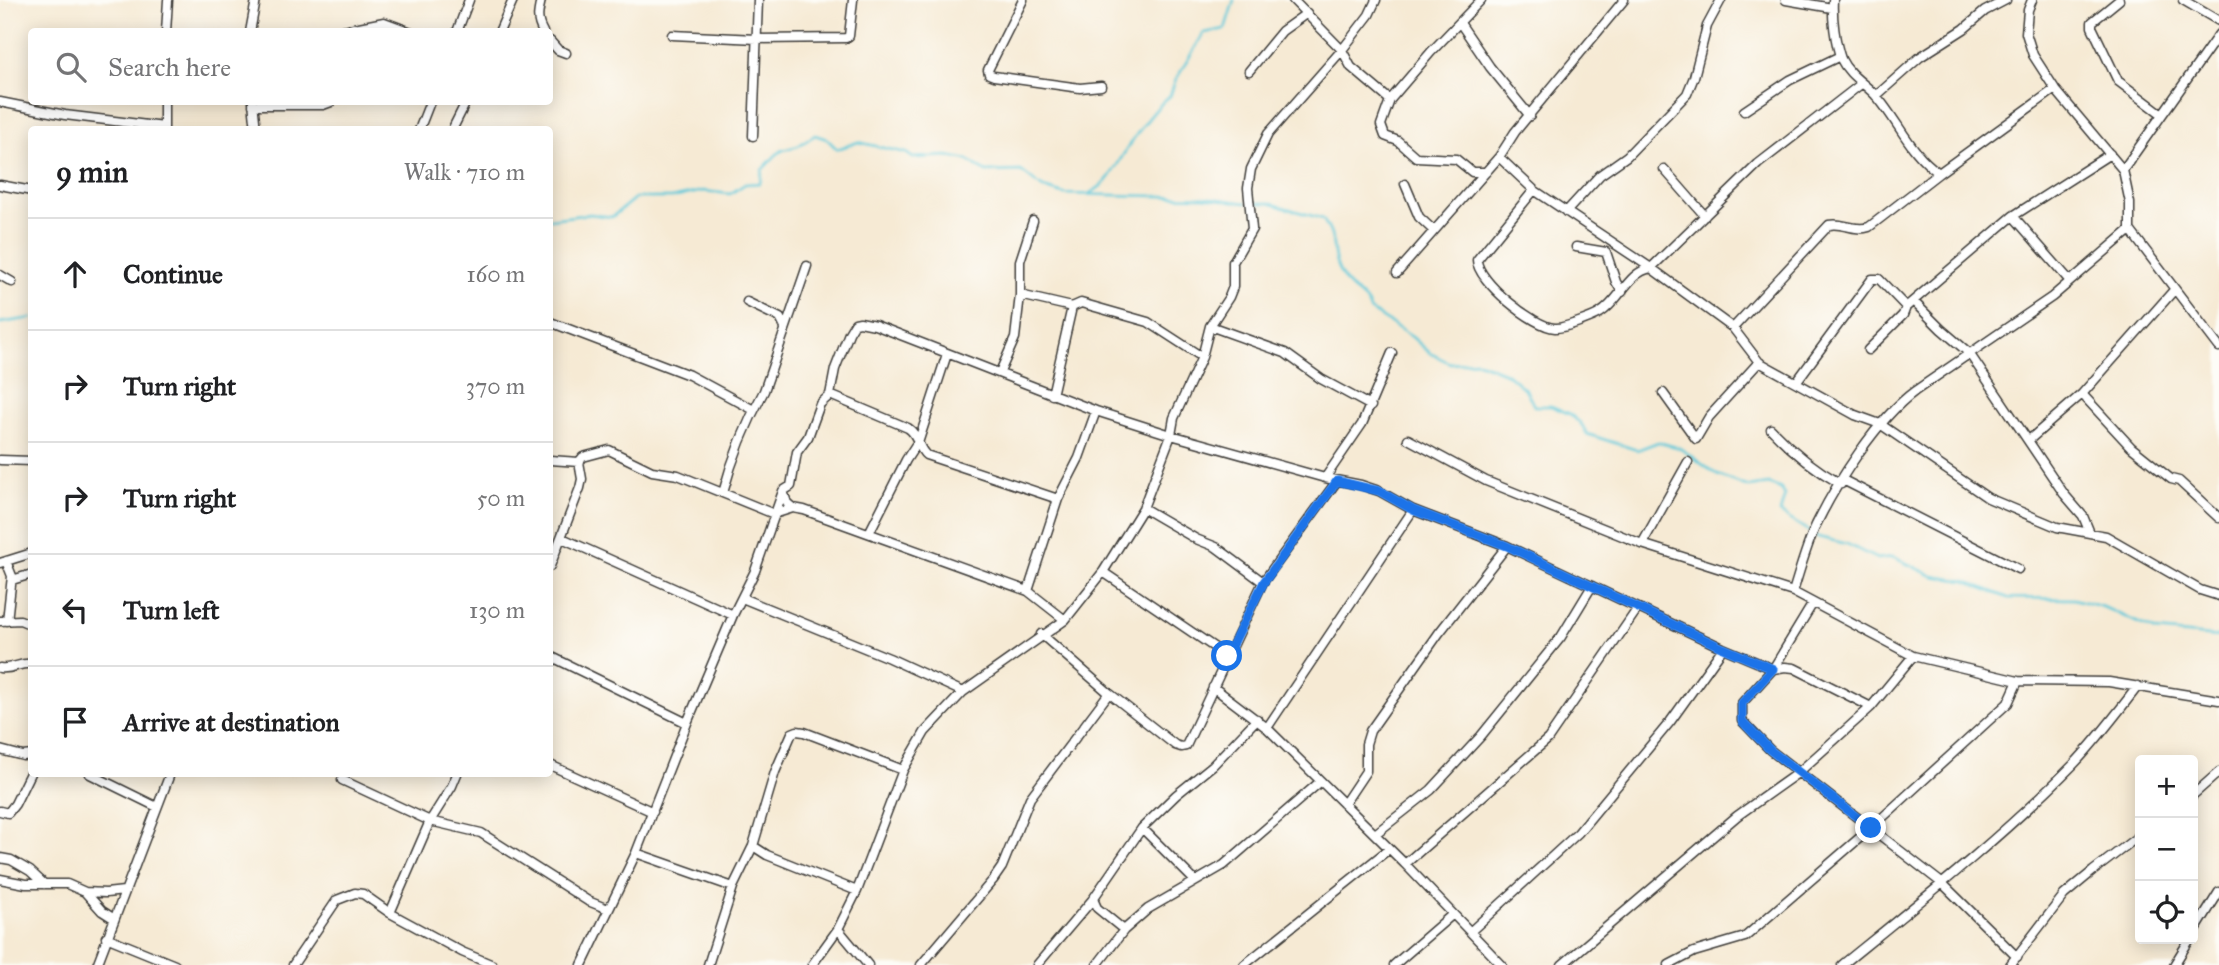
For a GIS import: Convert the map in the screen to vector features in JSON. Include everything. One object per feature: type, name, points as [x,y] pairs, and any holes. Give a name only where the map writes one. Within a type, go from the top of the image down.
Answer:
[{"type":"street","points":[[166,28],[168,0]]},
{"type":"street","points":[[251,28],[256,0]]},
{"type":"street","points":[[458,28],[469,0]]},
{"type":"street","points":[[501,28],[513,0]]},
{"type":"street","points":[[540,28],[537,16],[541,0]]},
{"type":"street","points":[[753,136],[758,0]]},
{"type":"street","points":[[672,35],[757,39],[846,38],[849,36],[853,0]]},
{"type":"street","points":[[1023,0],[988,69],[989,74],[1080,88],[1101,86]]},
{"type":"street","points":[[1293,0],[1342,50],[1351,67],[1390,100]]},
{"type":"street","points":[[812,965],[838,929],[857,891],[903,770],[925,732],[963,692],[1041,634],[1065,620],[1103,572],[1143,508],[1171,436],[1174,418],[1202,357],[1210,326],[1233,287],[1233,262],[1252,229],[1248,188],[1255,160],[1268,134],[1342,50],[1369,15],[1376,0]]},
{"type":"street","points":[[1481,0],[1390,100],[1381,125],[1385,136],[1398,141],[1416,156],[1457,159],[1472,172],[1486,172]]},
{"type":"street","points":[[1397,273],[1499,157],[1515,132],[1624,0]]},
{"type":"street","points":[[1566,212],[1600,175],[1627,156],[1687,94],[1707,26],[1721,0]]},
{"type":"street","points":[[1786,0],[1833,4],[1840,55],[1845,66],[1876,96],[1924,162],[1939,173]]},
{"type":"street","points":[[1876,96],[1920,57],[1964,29],[1985,11],[2006,0]]},
{"type":"street","points":[[2032,0],[2028,10],[2026,33],[2033,55],[2055,89],[2123,170],[2130,203],[2130,230],[2219,346]]},
{"type":"street","points":[[2119,0],[2092,22],[2092,27],[2118,81],[2162,114]]},
{"type":"street","points":[[2183,0],[2219,21]]},
{"type":"street","points":[[1249,71],[1282,31],[1307,13]]},
{"type":"street","points":[[354,28],[384,22],[400,28]]},
{"type":"street","points":[[1460,23],[1490,67],[1530,116]]},
{"type":"street","points":[[2123,170],[2219,34]]},
{"type":"street","points":[[553,44],[566,53]]},
{"type":"street","points":[[1744,111],[1790,80],[1840,55]]},
{"type":"street","points":[[1534,190],[1477,260],[1480,273],[1494,289],[1525,315],[1545,326],[1559,328],[1601,313],[1641,270],[1651,268],[1758,164],[1861,84]]},
{"type":"street","points":[[1733,328],[1829,225],[1838,223],[1859,230],[1868,227],[2055,89]]},
{"type":"street","points":[[0,102],[65,115],[149,126]]},
{"type":"street","points":[[164,105],[164,126]]},
{"type":"street","points":[[253,105],[256,126]]},
{"type":"street","points":[[288,105],[325,105]]},
{"type":"street","points":[[421,126],[429,105]]},
{"type":"street","points":[[454,126],[464,105]]},
{"type":"street","points":[[1868,350],[1903,315],[1906,307],[2013,216],[2110,154]]},
{"type":"street","points":[[1499,157],[1534,190],[1651,268],[1733,328],[1759,362],[1855,415],[1880,424],[1988,498],[2057,527],[2106,536],[2200,590],[2219,596]]},
{"type":"street","points":[[1664,169],[1705,216]]},
{"type":"street","points":[[0,184],[28,190]]},
{"type":"street","points":[[1405,184],[1419,217],[1434,231]]},
{"type":"street","points":[[2013,216],[2070,281]]},
{"type":"street","points":[[1000,372],[1015,338],[1020,295],[1020,261],[1033,221]]},
{"type":"street","points":[[1793,592],[1818,523],[1880,424],[1901,401],[2029,314],[2130,230]]},
{"type":"street","points":[[1576,247],[1606,252],[1622,292]]},
{"type":"street","points":[[723,493],[733,453],[752,409],[764,391],[807,266]]},
{"type":"street","points":[[0,275],[12,282]]},
{"type":"street","points":[[1797,382],[1872,279],[1879,279],[1906,307]]},
{"type":"street","points":[[2029,440],[2082,394],[2175,289]]},
{"type":"street","points":[[1020,295],[1072,307],[1081,303],[1148,322],[1202,357]]},
{"type":"street","points":[[1913,301],[1969,353],[2064,494],[2083,516],[2090,533]]},
{"type":"street","points":[[747,302],[780,317],[785,328]]},
{"type":"street","points":[[1052,395],[1072,307]]},
{"type":"street","points":[[553,323],[689,375],[752,409]]},
{"type":"street","points":[[582,965],[636,853],[687,723],[733,615],[755,571],[783,491],[791,486],[797,452],[808,438],[817,408],[830,395],[835,369],[855,323],[875,325],[1000,372],[1052,395],[1171,436],[1379,491],[1413,510],[1507,546],[1723,648],[1773,669],[1794,668],[1871,707]]},
{"type":"street","points":[[1210,326],[1285,353],[1321,379],[1371,406]]},
{"type":"street","points":[[1325,478],[1362,424],[1392,353]]},
{"type":"street","points":[[869,533],[919,440],[947,354]]},
{"type":"street","points":[[1663,393],[1696,439],[1709,417],[1759,362]]},
{"type":"street","points":[[2082,394],[2132,447],[2171,479],[2179,481],[2219,518]]},
{"type":"street","points":[[830,395],[897,422],[915,433],[920,448],[926,455],[1058,499]]},
{"type":"street","points":[[1028,591],[1058,499],[1079,458],[1096,411]]},
{"type":"street","points":[[1771,429],[1782,442],[1818,471],[2018,569]]},
{"type":"street","points":[[1408,439],[1486,481],[1642,544],[1793,592],[1913,656],[2018,681],[2109,682],[2219,700]]},
{"type":"street","points":[[553,559],[580,488],[582,479],[579,462],[583,457],[609,450],[652,471],[678,475],[774,514],[793,508]]},
{"type":"street","points":[[0,460],[28,461]]},
{"type":"street","points":[[553,460],[579,462]]},
{"type":"street","points":[[1642,544],[1688,462]]},
{"type":"street","points":[[1041,634],[1175,745],[1186,746],[1264,582],[1337,481]]},
{"type":"street","points":[[783,491],[787,503],[793,508],[1028,591],[1065,620]]},
{"type":"street","points":[[1143,508],[1196,539],[1216,547],[1264,582]]},
{"type":"street","points":[[1267,729],[1413,510]]},
{"type":"street","points":[[562,538],[733,615]]},
{"type":"street","points":[[1344,804],[1366,771],[1366,744],[1370,731],[1439,633],[1507,546]]},
{"type":"street","points":[[28,554],[3,562],[12,580],[3,621],[20,620],[28,623]]},
{"type":"street","points":[[1103,572],[1227,656]]},
{"type":"street","points":[[12,580],[28,575]]},
{"type":"street","points":[[1375,834],[1430,790],[1481,736],[1561,637],[1592,586]]},
{"type":"street","points":[[742,598],[889,658],[963,692]]},
{"type":"street","points":[[1813,603],[1773,669],[1742,703],[1742,721],[1770,750],[1943,884],[2017,957]]},
{"type":"street","points":[[1405,864],[1548,739],[1638,608]]},
{"type":"street","points":[[1471,931],[1578,833],[1670,722],[1723,648]]},
{"type":"street","points":[[1562,965],[1737,816],[1799,772],[1871,707],[1913,656]]},
{"type":"street","points":[[553,657],[687,723]]},
{"type":"street","points":[[0,668],[13,669],[28,664]]},
{"type":"street","points":[[1670,965],[1694,952],[1745,937],[1871,828],[2007,703],[2018,681]]},
{"type":"street","points":[[1842,965],[1943,884],[2074,764],[2138,686]]},
{"type":"street","points":[[1213,687],[1257,719],[1405,864],[1502,965]]},
{"type":"street","points":[[921,965],[993,880],[1030,798],[1109,693]]},
{"type":"street","points":[[1037,965],[1093,899],[1142,828],[1176,794],[1213,765],[1257,719]]},
{"type":"street","points":[[708,965],[733,887],[753,846],[775,772],[792,733],[797,731],[903,770]]},
{"type":"street","points":[[0,750],[28,755]]},
{"type":"street","points":[[553,766],[653,812]]},
{"type":"street","points":[[2198,791],[2219,772]]},
{"type":"street","points":[[0,811],[8,813],[28,777]]},
{"type":"street","points":[[96,777],[157,807]]},
{"type":"street","points":[[97,965],[169,777]]},
{"type":"street","points":[[390,913],[429,821],[456,777]]},
{"type":"street","points":[[342,780],[429,821],[481,833],[588,901],[608,909]]},
{"type":"street","points":[[1097,965],[1124,930],[1148,909],[1234,858],[1321,781]]},
{"type":"street","points":[[1142,828],[1195,881]]},
{"type":"street","points":[[2010,965],[2064,895],[2135,839]]},
{"type":"street","points":[[753,846],[766,855],[857,891]]},
{"type":"street","points":[[1244,965],[1389,849]]},
{"type":"street","points":[[636,853],[733,887]]},
{"type":"street","points":[[0,858],[11,860],[44,884]]},
{"type":"street","points":[[0,879],[26,884],[66,884],[85,892],[124,891]]},
{"type":"street","points":[[85,892],[102,911],[113,918]]},
{"type":"street","points":[[293,965],[337,900],[355,892],[363,894],[390,913],[462,952],[493,965]]},
{"type":"street","points":[[2198,926],[2219,892]]},
{"type":"street","points":[[1093,899],[1097,908],[1124,930]]},
{"type":"street","points":[[1085,909],[1097,908]]},
{"type":"street","points":[[1394,965],[1453,914]]},
{"type":"street","points":[[838,929],[869,965]]},
{"type":"street","points":[[106,937],[175,965]]},
{"type":"street","points":[[2174,965],[2187,944]]},
{"type":"waterway","points":[[1090,193],[1107,181],[1146,122],[1170,96],[1175,81],[1204,33],[1225,29],[1234,0]]},
{"type":"waterway","points":[[553,219],[590,214],[612,217],[635,198],[672,198],[703,191],[730,194],[745,184],[760,183],[762,170],[776,155],[815,135],[827,139],[837,149],[858,142],[906,153],[913,158],[947,156],[968,160],[986,172],[1021,171],[1043,188],[1064,194],[1204,197],[1246,203]]},
{"type":"waterway","points":[[1252,203],[1269,203],[1323,219],[1331,236],[1339,270],[1370,310],[1412,337],[1430,353],[1450,363],[1476,361],[1506,373],[1526,390],[1534,406],[1551,406],[1570,414],[1587,434],[1637,450],[1658,442],[1680,448],[1717,475],[1749,487],[1769,484],[1781,489],[1785,495],[1780,513],[1818,537],[1847,544],[1877,559],[1893,557],[1933,576],[1965,581],[2008,598],[2074,599],[2103,607],[2156,631],[2219,637]]},
{"type":"waterway","points":[[0,323],[28,319]]},
{"type":"route","points":[[1227,656],[1264,582],[1337,481],[1361,485],[1379,491],[1413,510],[1507,546],[1773,669],[1742,703],[1742,721],[1770,750],[1871,828]]}]
